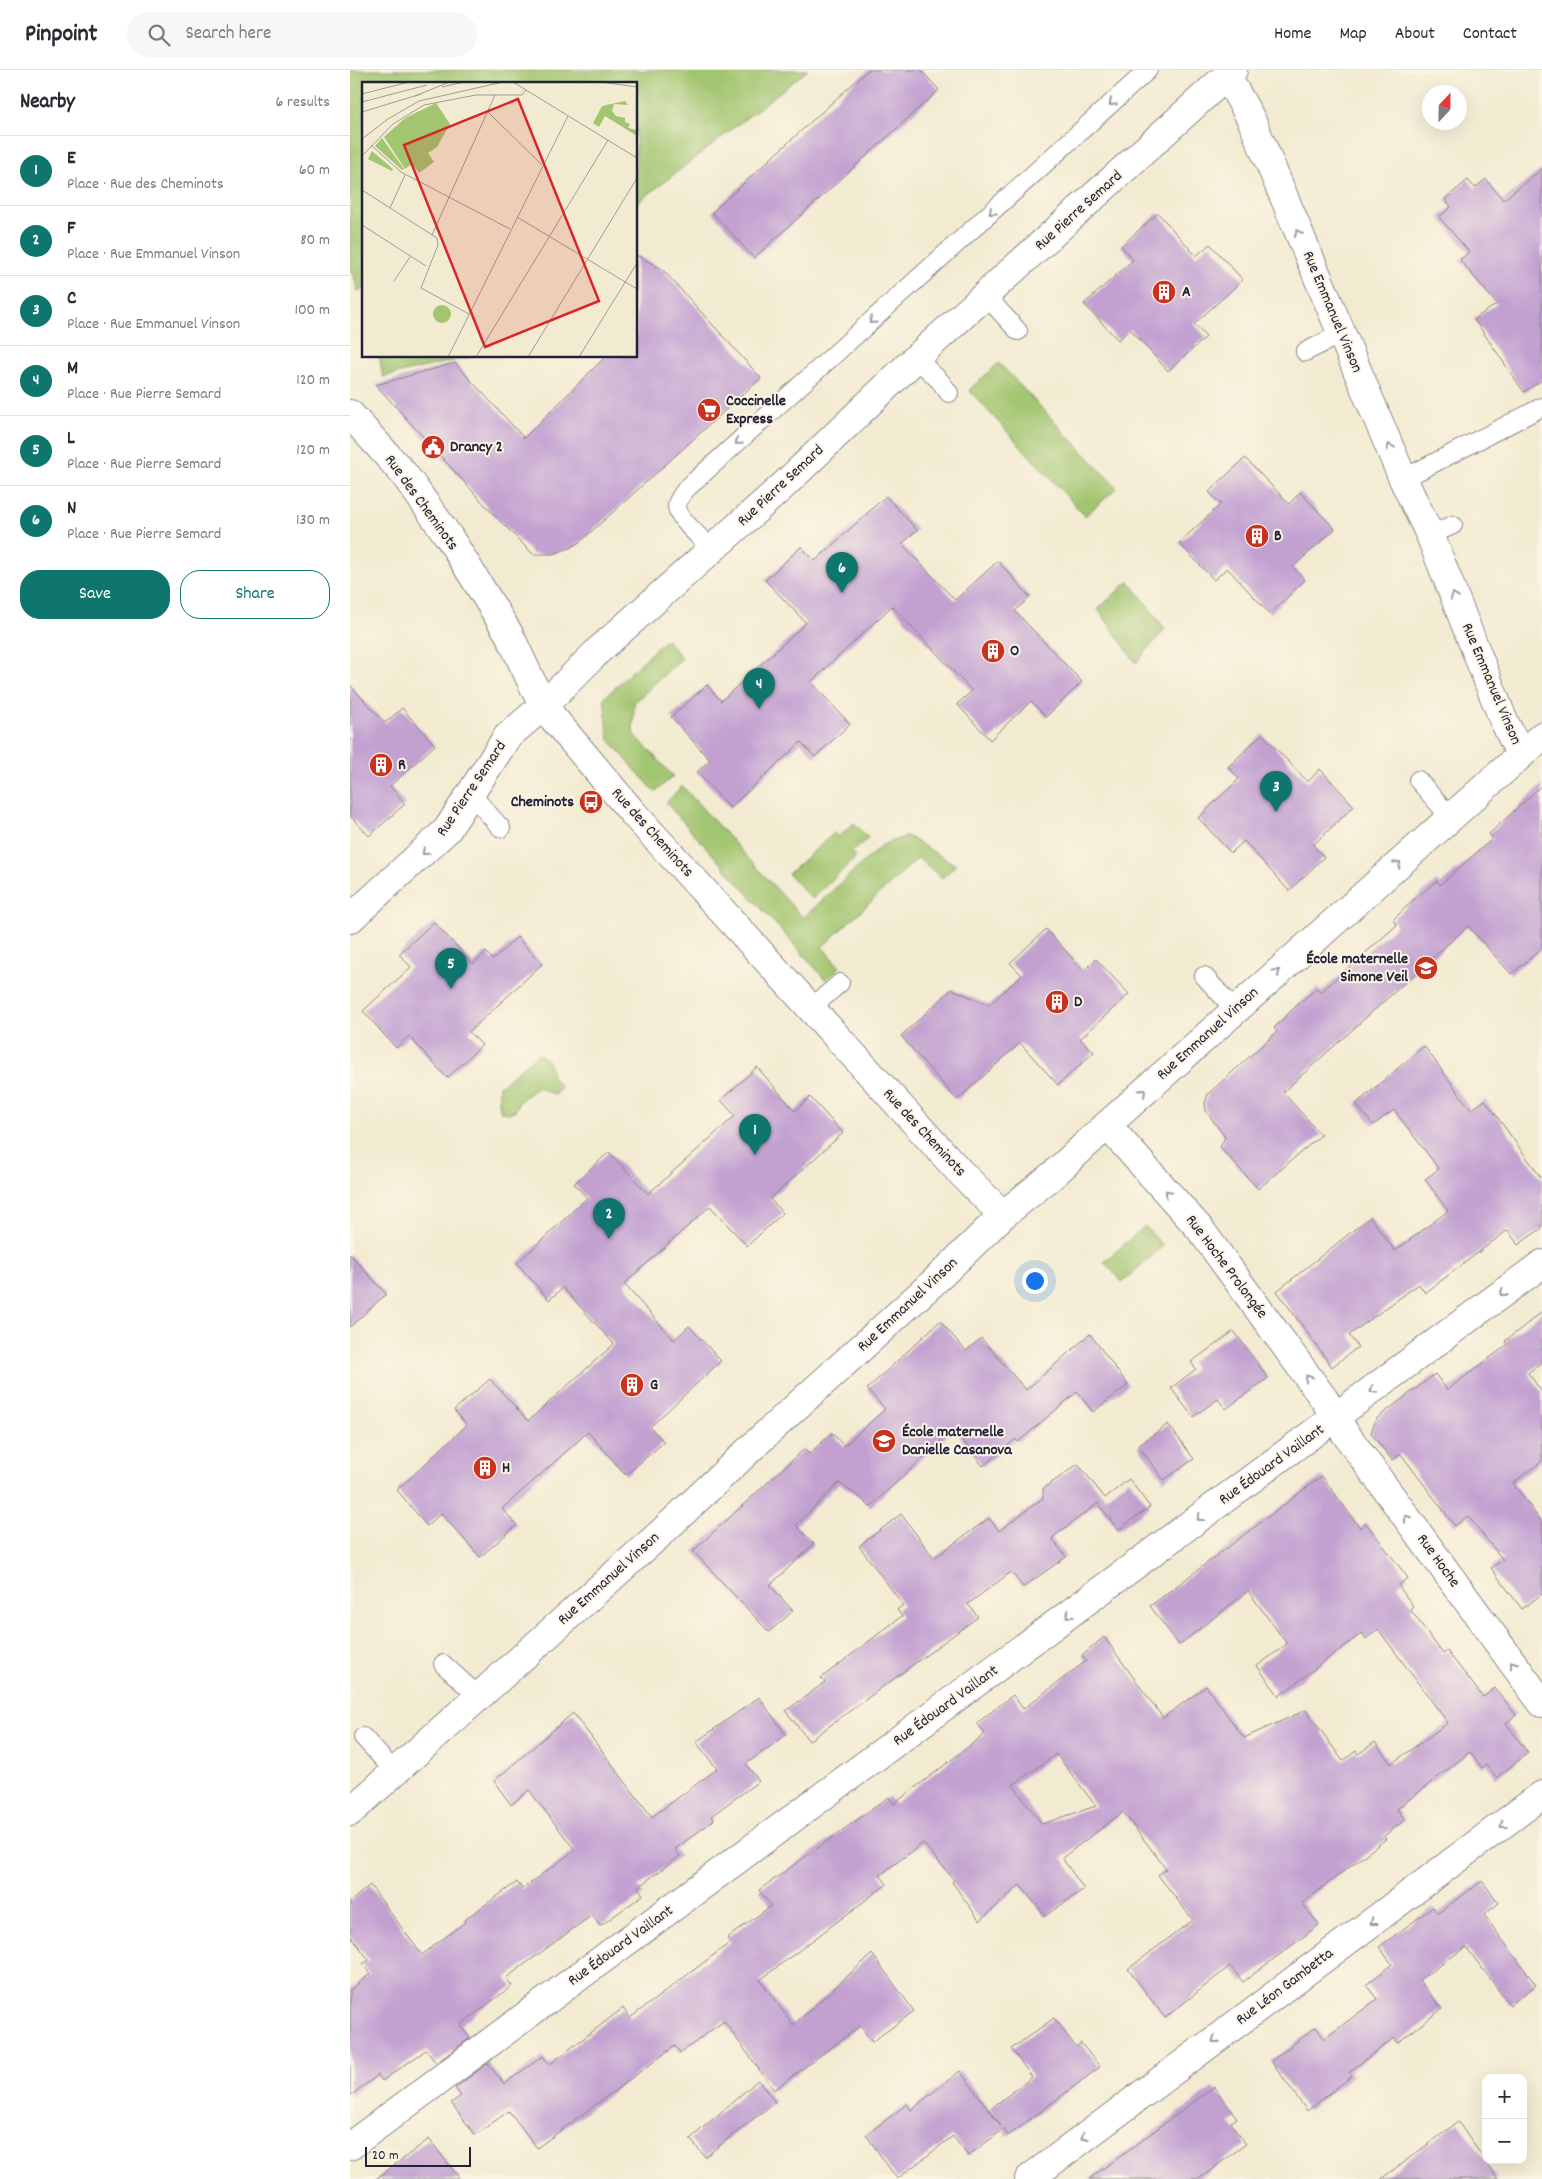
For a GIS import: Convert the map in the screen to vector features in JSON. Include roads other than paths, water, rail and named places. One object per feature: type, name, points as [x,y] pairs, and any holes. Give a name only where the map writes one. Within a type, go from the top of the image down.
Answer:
[{"type":"street","name":"Rue Pierre Semard","points":[[350,919],[433,845],[447,830],[507,737],[543,706],[599,650],[784,485],[916,358],[1230,73]]},
{"type":"street","name":"Rue Emmanuel Vinson","points":[[350,1812],[661,1533],[765,1435],[949,1268],[1003,1215],[1054,1174],[1520,754],[1503,720],[1442,530],[1403,479],[1230,73]]},
{"type":"street","name":"Rue des Cheminots","points":[[350,414],[404,474],[449,537],[509,634],[543,706],[633,812],[810,1008],[959,1171],[1003,1215]]},
{"type":"street","points":[[1520,754],[1542,736]]},
{"type":"street","name":"Rue Hoche Prolongée","points":[[1107,1125],[1200,1229],[1324,1399],[1335,1419]]},
{"type":"street","name":"Rue Édouard Vaillant","points":[[350,2146],[1542,1264]]},
{"type":"street","name":"Rue Hoche","points":[[1335,1419],[1542,1703]]},
{"type":"street","name":"Rue Léon Gambetta","points":[[1029,2179],[1542,1795]]},
{"type":"lane","points":[[712,549],[681,517],[677,508],[678,501],[686,489],[1148,70]]},
{"type":"lane","points":[[986,296],[1018,331]]},
{"type":"lane","points":[[1305,352],[1341,334]]},
{"type":"lane","points":[[916,358],[940,381],[949,393]]},
{"type":"lane","points":[[1403,479],[1542,407]]},
{"type":"lane","points":[[1418,780],[1450,817]]},
{"type":"lane","points":[[471,794],[501,828]]},
{"type":"lane","points":[[1204,976],[1235,1010]]},
{"type":"lane","points":[[810,1008],[840,984]]},
{"type":"lane","points":[[443,1664],[478,1696]]},
{"type":"lane","points":[[363,1737],[394,1772]]},
{"type":"place","name":"A","points":[[1164,292]]},
{"type":"place","name":"Coccinelle Express","points":[[709,410]]},
{"type":"place","name":"Drancy 2","points":[[433,447]]},
{"type":"place","name":"B","points":[[1257,536]]},
{"type":"place","name":"N","points":[[842,593]]},
{"type":"place","name":"O","points":[[993,651]]},
{"type":"place","name":"M","points":[[759,709]]},
{"type":"place","name":"R","points":[[381,765]]},
{"type":"place","name":"Cheminots","points":[[591,802]]},
{"type":"place","name":"C","points":[[1276,812]]},
{"type":"place","name":"École maternelle Simone Veil","points":[[1426,968]]},
{"type":"place","name":"L","points":[[451,989]]},
{"type":"place","name":"D","points":[[1057,1002]]},
{"type":"place","name":"E","points":[[755,1155]]},
{"type":"place","name":"F","points":[[609,1239]]},
{"type":"place","name":"G","points":[[632,1385]]},
{"type":"place","name":"École maternelle Danielle Casanova","points":[[884,1441]]},
{"type":"place","name":"H","points":[[485,1468]]}]
